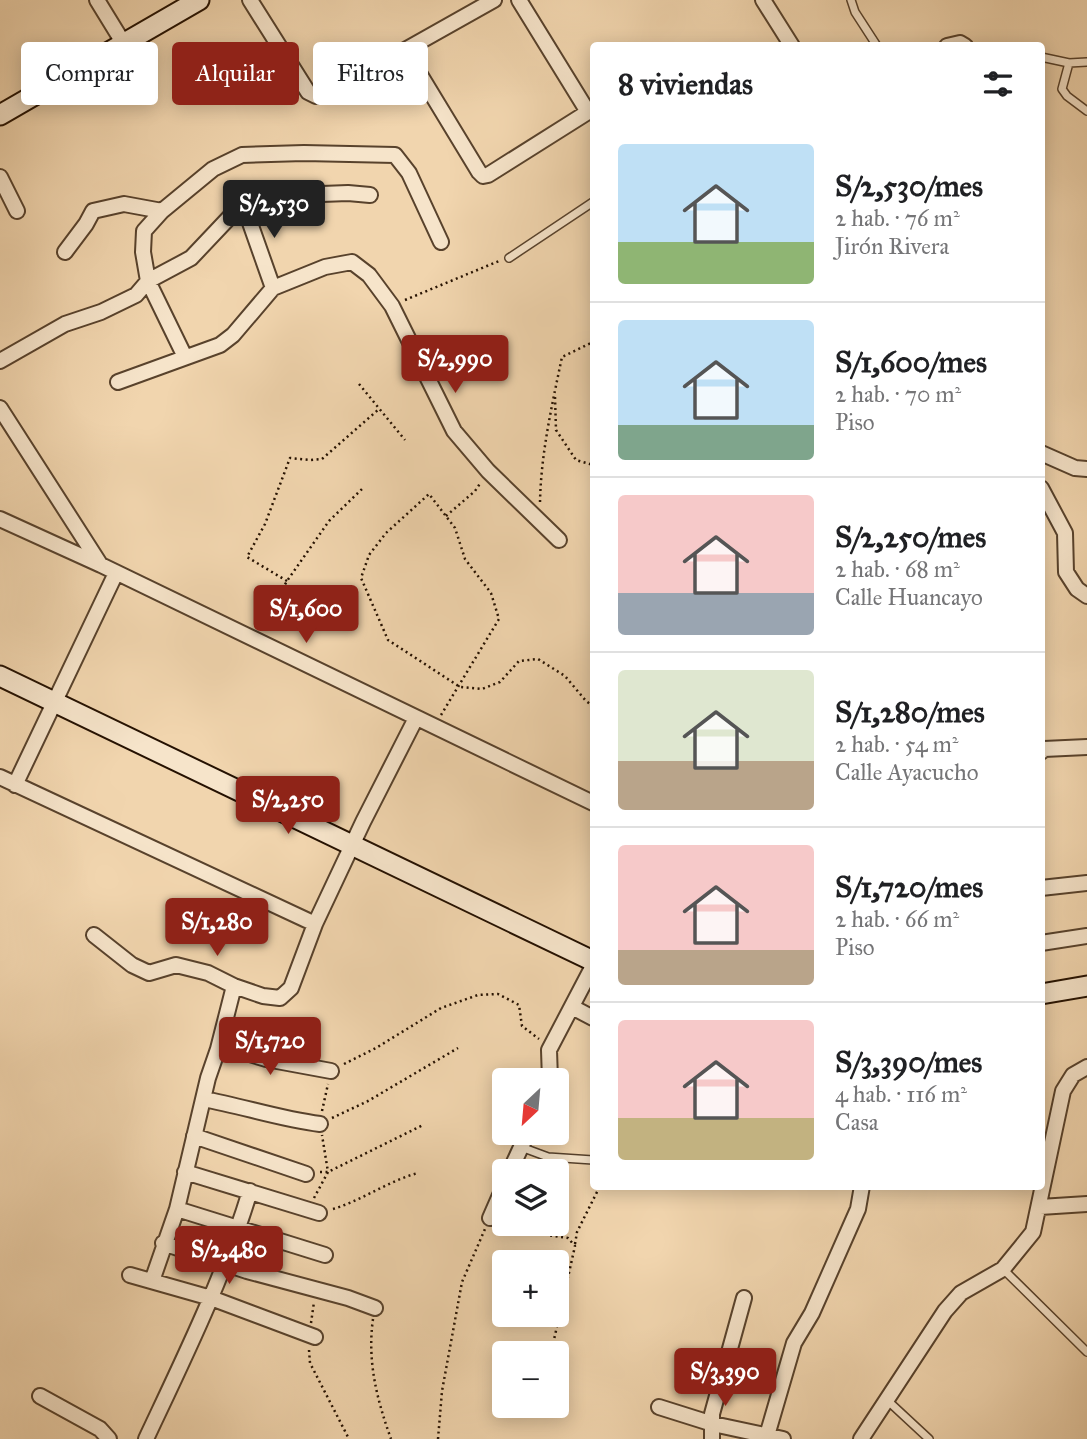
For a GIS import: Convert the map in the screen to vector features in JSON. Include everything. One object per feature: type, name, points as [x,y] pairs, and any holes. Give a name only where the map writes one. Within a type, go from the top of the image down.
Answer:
[{"type":"street","points":[[97,0],[123,42]]},
{"type":"street","points":[[127,42],[199,0]]},
{"type":"street","points":[[250,0],[308,92],[313,95]]},
{"type":"street","points":[[419,42],[494,0]]},
{"type":"street","points":[[428,87],[484,176],[586,114],[587,110],[519,0]]},
{"type":"street","points":[[762,0],[789,42]]},
{"type":"street","points":[[0,114],[21,102]]},
{"type":"street","points":[[185,357],[148,281],[143,252],[144,231],[162,211],[213,169],[242,155],[395,155],[409,173],[441,243]]},
{"type":"street","points":[[0,177],[17,211]]},
{"type":"street","points":[[0,361],[65,324],[101,312],[136,295],[148,281],[191,258],[243,204],[270,196],[348,193],[370,195]]},
{"type":"street","points":[[65,251],[93,211],[124,204],[162,211]]},
{"type":"street","points":[[243,204],[272,288]]},
{"type":"street","points":[[118,382],[220,345],[233,335],[272,288],[325,267],[352,262],[369,275],[392,306],[454,431],[488,471],[559,540]]},
{"type":"street","points":[[0,408],[101,565]]},
{"type":"street","points":[[1045,455],[1075,468],[1087,469]]},
{"type":"street","points":[[1045,496],[1065,533],[1066,572],[1077,589],[1087,596]]},
{"type":"street","points":[[0,519],[101,565],[590,802]]},
{"type":"street","points":[[15,785],[116,573]]},
{"type":"street","points":[[0,676],[590,960]]},
{"type":"street","points":[[94,935],[132,965],[149,973],[176,965],[208,973],[263,996],[279,998],[291,988],[315,924],[416,718]]},
{"type":"street","points":[[1045,749],[1087,747]]},
{"type":"street","points":[[0,777],[315,924]]},
{"type":"street","points":[[1045,888],[1087,883]]},
{"type":"street","points":[[1045,942],[1087,936]]},
{"type":"street","points":[[550,1068],[549,1050],[590,973]]},
{"type":"street","points":[[152,1281],[177,1209],[203,1098],[234,986]]},
{"type":"street","points":[[1045,993],[1087,986]]},
{"type":"street","points":[[572,1007],[590,1016]]},
{"type":"street","points":[[219,1045],[266,1059],[331,1071]]},
{"type":"street","points":[[1045,1182],[1063,1091],[1073,1075],[1087,1067]]},
{"type":"street","points":[[203,1098],[288,1120],[320,1124]]},
{"type":"street","points":[[194,1136],[306,1174]]},
{"type":"street","points":[[516,1159],[521,1147]]},
{"type":"street","points":[[185,1172],[319,1213]]},
{"type":"street","points":[[767,1437],[794,1343],[812,1313],[858,1209],[861,1190]]},
{"type":"street","points":[[861,1439],[945,1311],[961,1293],[1003,1269],[1034,1232],[1043,1190]]},
{"type":"street","points":[[146,1439],[211,1298],[239,1228],[250,1191]]},
{"type":"street","points":[[1040,1207],[1087,1204]]},
{"type":"street","points":[[177,1209],[325,1255]]},
{"type":"street","points":[[490,1218],[492,1213]]},
{"type":"street","points":[[163,1244],[375,1308]]},
{"type":"street","points":[[130,1275],[211,1298],[315,1337]]},
{"type":"street","points":[[712,1439],[712,1414],[744,1298]]},
{"type":"street","points":[[40,1396],[100,1429],[109,1439]]},
{"type":"street","points":[[659,1408],[713,1424],[783,1439]]},
{"type":"lane","points":[[850,0],[874,42]]},
{"type":"lane","points":[[1045,58],[1069,63],[1087,62]]},
{"type":"lane","points":[[1069,63],[1062,89],[1087,111]]},
{"type":"lane","points":[[509,258],[590,204]]},
{"type":"lane","points":[[521,1147],[548,1157],[590,1160]]},
{"type":"lane","points":[[1003,1269],[1087,1352]]},
{"type":"lane","points":[[887,1400],[929,1439]]},
{"type":"path","points":[[392,306],[509,258]]},
{"type":"path","points":[[539,522],[541,473],[562,357],[590,343]]},
{"type":"path","points":[[359,384],[405,440]]},
{"type":"path","points":[[554,393],[556,430],[576,460],[590,464]]},
{"type":"path","points":[[287,581],[247,557],[265,524],[290,458],[322,459],[379,409]]},
{"type":"path","points":[[446,516],[475,491],[488,471]]},
{"type":"path","points":[[254,639],[287,581],[329,521],[362,489]]},
{"type":"path","points":[[433,727],[460,687],[499,620],[491,593],[465,559],[455,528],[429,494],[386,533],[369,555],[361,578],[388,640],[460,687],[482,689],[500,682],[519,661],[538,659],[565,676],[590,704]]},
{"type":"path","points":[[331,1071],[376,1048],[441,1008],[478,995],[498,994],[519,1005],[522,1026],[539,1040],[552,1045]]},
{"type":"path","points":[[320,1124],[368,1101],[458,1048]]},
{"type":"path","points":[[306,1174],[328,1172],[423,1125]]},
{"type":"path","points":[[319,1213],[347,1205],[399,1178],[418,1173]]},
{"type":"path","points":[[554,1341],[577,1232],[598,1190]]},
{"type":"path","points":[[438,1439],[442,1391],[462,1282],[490,1218]]},
{"type":"path","points":[[554,1236],[568,1238],[575,1245]]},
{"type":"path","points":[[375,1308],[371,1334],[371,1366],[391,1439]]}]
